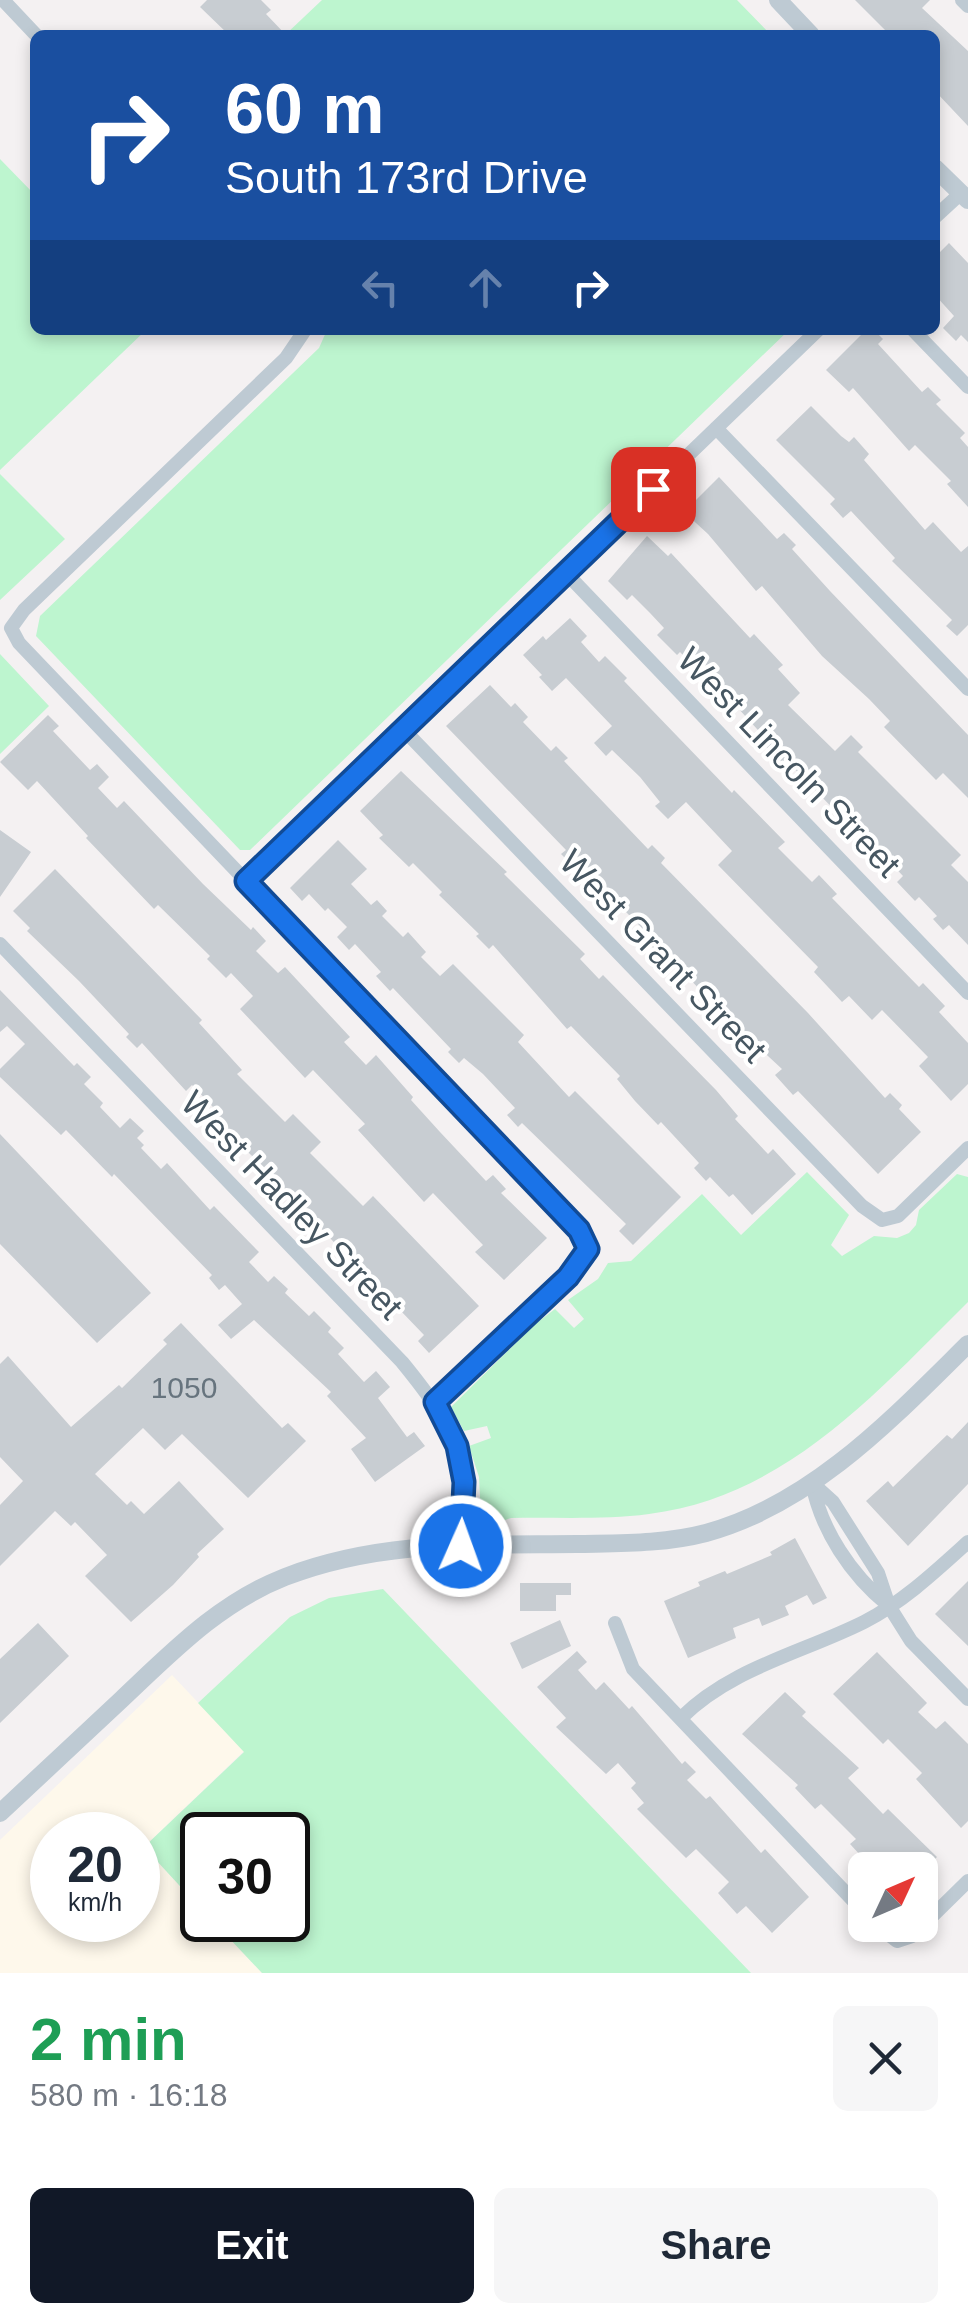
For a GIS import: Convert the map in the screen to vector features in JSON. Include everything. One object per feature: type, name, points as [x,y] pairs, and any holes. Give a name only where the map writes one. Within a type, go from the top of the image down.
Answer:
[{"type":"street","points":[[3,0],[31,30]]},
{"type":"street","points":[[778,0],[805,30]]},
{"type":"street","points":[[962,0],[968,6]]},
{"type":"street","points":[[940,173],[964,197],[940,214]]},
{"type":"street","points":[[302,335],[286,358],[24,610],[11,628],[19,643],[579,1230],[588,1249],[568,1277],[435,1402]]},
{"type":"street","points":[[246,881],[813,335]]},
{"type":"street","points":[[918,335],[968,388]]},
{"type":"street","points":[[716,428],[968,688]]},
{"type":"street","name":"West Lincoln Street","points":[[566,573],[968,993]]},
{"type":"street","name":"West Grant Street","points":[[403,729],[862,1206],[882,1220],[898,1216],[967,1151]]},
{"type":"street","name":"West Hadley Street","points":[[0,944],[402,1362],[435,1402],[457,1446],[464,1482],[461,1546]]},
{"type":"street","points":[[0,1814],[200,1625],[240,1598],[282,1578],[344,1557],[402,1548],[646,1542],[706,1532],[758,1514],[812,1483],[903,1408],[968,1344]]},
{"type":"street","points":[[812,1483],[833,1502],[878,1573],[888,1606],[911,1641],[968,1700]]},
{"type":"street","points":[[680,1718],[698,1700],[742,1674],[867,1620],[935,1572],[968,1542]]},
{"type":"street","points":[[614,1623],[633,1669],[848,1895]]},
{"type":"street","points":[[938,1910],[968,1881]]},
{"type":"shaded area","points":[[172,1675],[244,1751],[160,1832],[160,1812],[30,1812],[30,1942],[160,1942],[160,1864],[180,1886],[180,1942],[233,1942],[262,1973],[0,1973],[0,1840]]},
{"type":"green space","points":[[322,0],[737,0],[766,30],[290,30]]},
{"type":"green space","points":[[0,159],[30,190],[30,335],[141,335],[0,470]]},
{"type":"green space","points":[[325,335],[784,335],[250,850],[240,850],[36,636],[40,616],[319,348]]},
{"type":"green space","points":[[0,474],[65,539],[0,600]]},
{"type":"green space","points":[[0,654],[49,706],[0,754]]},
{"type":"green space","points":[[807,1172],[849,1215],[831,1245],[842,1256],[874,1236],[897,1238],[909,1233],[916,1225],[919,1210],[957,1174],[968,1177],[968,1302],[825,1436],[743,1486],[698,1504],[632,1516],[511,1518],[494,1524],[481,1515],[479,1477],[469,1446],[491,1438],[487,1426],[464,1431],[451,1407],[555,1309],[574,1328],[584,1319],[568,1300],[598,1279],[608,1263],[631,1261],[702,1194],[741,1235]]},
{"type":"green space","points":[[383,1589],[751,1973],[262,1973],[233,1942],[310,1942],[310,1812],[181,1812],[244,1752],[198,1703],[290,1617],[329,1598]]},
{"type":"green space","points":[[180,1813],[180,1886],[160,1864],[160,1832]]},
{"type":"building","points":[[207,0],[261,0],[271,10],[266,14],[281,30],[224,30],[200,7]]},
{"type":"building","points":[[855,0],[930,0],[922,8],[968,51],[968,126],[940,96],[940,30],[885,30]]},
{"type":"building","points":[[949,243],[968,263],[968,342],[961,335],[956,341],[943,328],[954,316],[940,301],[940,252]]},
{"type":"building","points":[[861,335],[879,335],[883,339],[878,344],[922,392],[928,387],[941,400],[936,404],[965,433],[960,438],[968,447],[968,507],[947,484],[951,481],[915,445],[909,451],[853,388],[849,392],[826,370]]},
{"type":"building","points":[[811,406],[849,442],[854,437],[869,454],[864,460],[925,530],[933,522],[961,552],[968,546],[968,625],[957,636],[946,626],[952,620],[892,561],[895,558],[851,511],[843,518],[830,504],[835,499],[776,440]]},
{"type":"building","points":[[719,477],[777,539],[784,533],[796,545],[792,549],[830,591],[968,735],[968,798],[943,773],[936,780],[884,727],[890,721],[822,656],[762,586],[756,591],[684,512]]},
{"type":"building","points":[[647,536],[668,556],[671,553],[750,638],[754,634],[783,665],[778,669],[800,693],[788,705],[835,751],[851,735],[863,747],[858,752],[961,855],[951,865],[968,882],[968,945],[949,925],[943,930],[933,919],[937,916],[919,897],[915,901],[897,882],[903,876],[866,837],[861,842],[789,763],[786,766],[763,744],[767,740],[708,675],[705,678],[657,635],[664,628],[650,613],[632,595],[627,600],[608,581]]},
{"type":"building","points":[[570,618],[587,636],[581,642],[599,662],[605,656],[627,678],[624,681],[732,793],[734,790],[785,842],[778,848],[812,882],[819,875],[837,894],[832,898],[919,987],[923,983],[945,1006],[939,1012],[968,1043],[968,1084],[951,1101],[919,1066],[928,1057],[882,1010],[872,1020],[849,996],[842,1002],[814,972],[818,967],[718,865],[732,851],[686,802],[668,819],[655,806],[660,802],[640,777],[612,750],[606,756],[594,743],[612,726],[566,678],[552,691],[539,677],[542,675],[523,655]]},
{"type":"building","points":[[490,685],[511,707],[515,703],[528,717],[523,722],[551,751],[556,746],[568,758],[564,761],[648,849],[652,845],[665,858],[661,863],[885,1098],[890,1093],[902,1105],[899,1109],[921,1132],[878,1174],[798,1091],[793,1095],[775,1075],[782,1069],[725,1016],[667,949],[660,955],[642,936],[646,932],[587,867],[580,873],[561,854],[566,850],[446,726]]},
{"type":"building","points":[[48,715],[59,726],[53,731],[90,770],[97,764],[109,777],[98,788],[117,808],[124,801],[203,884],[251,930],[253,927],[266,941],[256,951],[278,973],[285,967],[350,1037],[344,1042],[366,1065],[376,1055],[440,1132],[486,1181],[493,1175],[506,1189],[501,1193],[547,1238],[504,1280],[475,1252],[483,1245],[433,1193],[424,1202],[358,1130],[365,1124],[313,1070],[305,1078],[240,1009],[253,996],[231,973],[226,978],[207,959],[210,956],[158,905],[154,909],[37,781],[28,790],[0,762]]},
{"type":"building","points":[[401,771],[507,872],[504,874],[585,954],[580,959],[599,979],[603,975],[716,1090],[738,1116],[735,1119],[768,1154],[773,1149],[796,1174],[752,1215],[710,1177],[706,1181],[694,1168],[699,1163],[661,1122],[658,1125],[635,1101],[617,1079],[620,1076],[571,1026],[567,1029],[493,945],[489,949],[476,936],[479,934],[413,863],[409,867],[379,838],[383,835],[360,811]]},
{"type":"building","points":[[0,830],[31,852],[0,897]]},
{"type":"building","points":[[338,840],[367,869],[351,884],[371,905],[377,900],[387,911],[382,916],[403,937],[408,932],[426,952],[421,957],[440,976],[453,964],[524,1035],[518,1042],[569,1097],[575,1091],[681,1197],[633,1245],[619,1231],[626,1224],[522,1123],[518,1127],[507,1115],[515,1108],[483,1074],[464,1058],[459,1063],[448,1052],[451,1049],[393,988],[390,991],[376,976],[381,972],[355,944],[349,950],[337,937],[347,927],[309,894],[302,901],[290,888]]},
{"type":"building","points":[[55,869],[202,1020],[199,1023],[242,1070],[237,1074],[285,1122],[293,1114],[321,1142],[310,1153],[363,1206],[373,1196],[479,1306],[429,1353],[418,1341],[424,1335],[356,1268],[352,1271],[340,1258],[345,1254],[316,1223],[262,1178],[269,1172],[207,1113],[213,1107],[192,1085],[186,1091],[142,1043],[137,1048],[126,1037],[129,1034],[27,931],[30,928],[13,911]]},
{"type":"building","points":[[0,990],[74,1066],[77,1063],[91,1077],[84,1084],[120,1128],[130,1118],[144,1131],[137,1138],[144,1145],[141,1148],[161,1169],[167,1163],[210,1210],[214,1206],[259,1252],[249,1262],[268,1282],[274,1276],[309,1316],[314,1311],[331,1328],[328,1332],[344,1348],[338,1354],[364,1382],[376,1371],[390,1387],[378,1398],[407,1437],[414,1432],[425,1446],[375,1482],[351,1449],[366,1438],[327,1396],[331,1392],[254,1320],[231,1339],[218,1325],[242,1304],[225,1285],[219,1290],[209,1278],[212,1275],[114,1174],[112,1177],[66,1130],[61,1135],[0,1077],[0,1069],[25,1044],[7,1026],[0,1032]]},
{"type":"building","points":[[0,1134],[151,1293],[97,1343],[0,1244]]},
{"type":"building","points":[[181,1323],[282,1428],[288,1423],[306,1441],[248,1498],[182,1434],[165,1450],[143,1428],[95,1474],[127,1505],[131,1501],[144,1514],[179,1481],[224,1529],[197,1554],[199,1557],[173,1585],[131,1622],[85,1576],[107,1555],[75,1522],[71,1526],[55,1511],[0,1566],[0,1505],[23,1481],[0,1457],[0,1364],[8,1356],[71,1427],[119,1385],[122,1388],[167,1344],[163,1340]]},
{"type":"building","points":[[968,1422],[968,1484],[908,1546],[866,1501],[888,1481],[893,1487],[947,1435],[952,1439]]},
{"type":"building","points":[[795,1538],[827,1598],[813,1605],[807,1595],[785,1606],[789,1615],[762,1626],[759,1618],[733,1628],[736,1638],[688,1658],[664,1601],[700,1586],[698,1582],[772,1555],[770,1552]]},
{"type":"building","points":[[968,1581],[968,1646],[935,1614]]},
{"type":"building","points":[[520,1583],[571,1583],[571,1595],[556,1595],[556,1611],[520,1611]]},
{"type":"building","points":[[560,1620],[571,1646],[522,1669],[510,1643]]},
{"type":"building","points":[[38,1623],[69,1656],[0,1723],[0,1659]]},
{"type":"building","points":[[577,1651],[587,1662],[578,1670],[596,1690],[604,1682],[629,1709],[632,1706],[682,1764],[685,1761],[696,1772],[687,1780],[706,1799],[710,1796],[761,1853],[765,1849],[809,1897],[772,1933],[746,1906],[737,1914],[718,1893],[729,1882],[696,1849],[686,1858],[637,1809],[644,1803],[631,1788],[636,1783],[618,1763],[606,1774],[556,1727],[566,1718],[537,1687]]},
{"type":"building","points":[[877,1652],[927,1703],[918,1712],[936,1729],[945,1721],[968,1744],[968,1821],[961,1828],[916,1779],[922,1773],[888,1739],[883,1744],[833,1694]]},
{"type":"building","points":[[785,1692],[806,1712],[802,1716],[859,1768],[848,1778],[883,1814],[888,1809],[932,1852],[857,1852],[850,1844],[856,1839],[821,1804],[815,1809],[795,1788],[798,1785],[742,1734]]},
{"type":"route","points":[[461,1546],[464,1482],[457,1446],[435,1402],[568,1277],[588,1249],[579,1230],[246,881],[653,489]]}]
